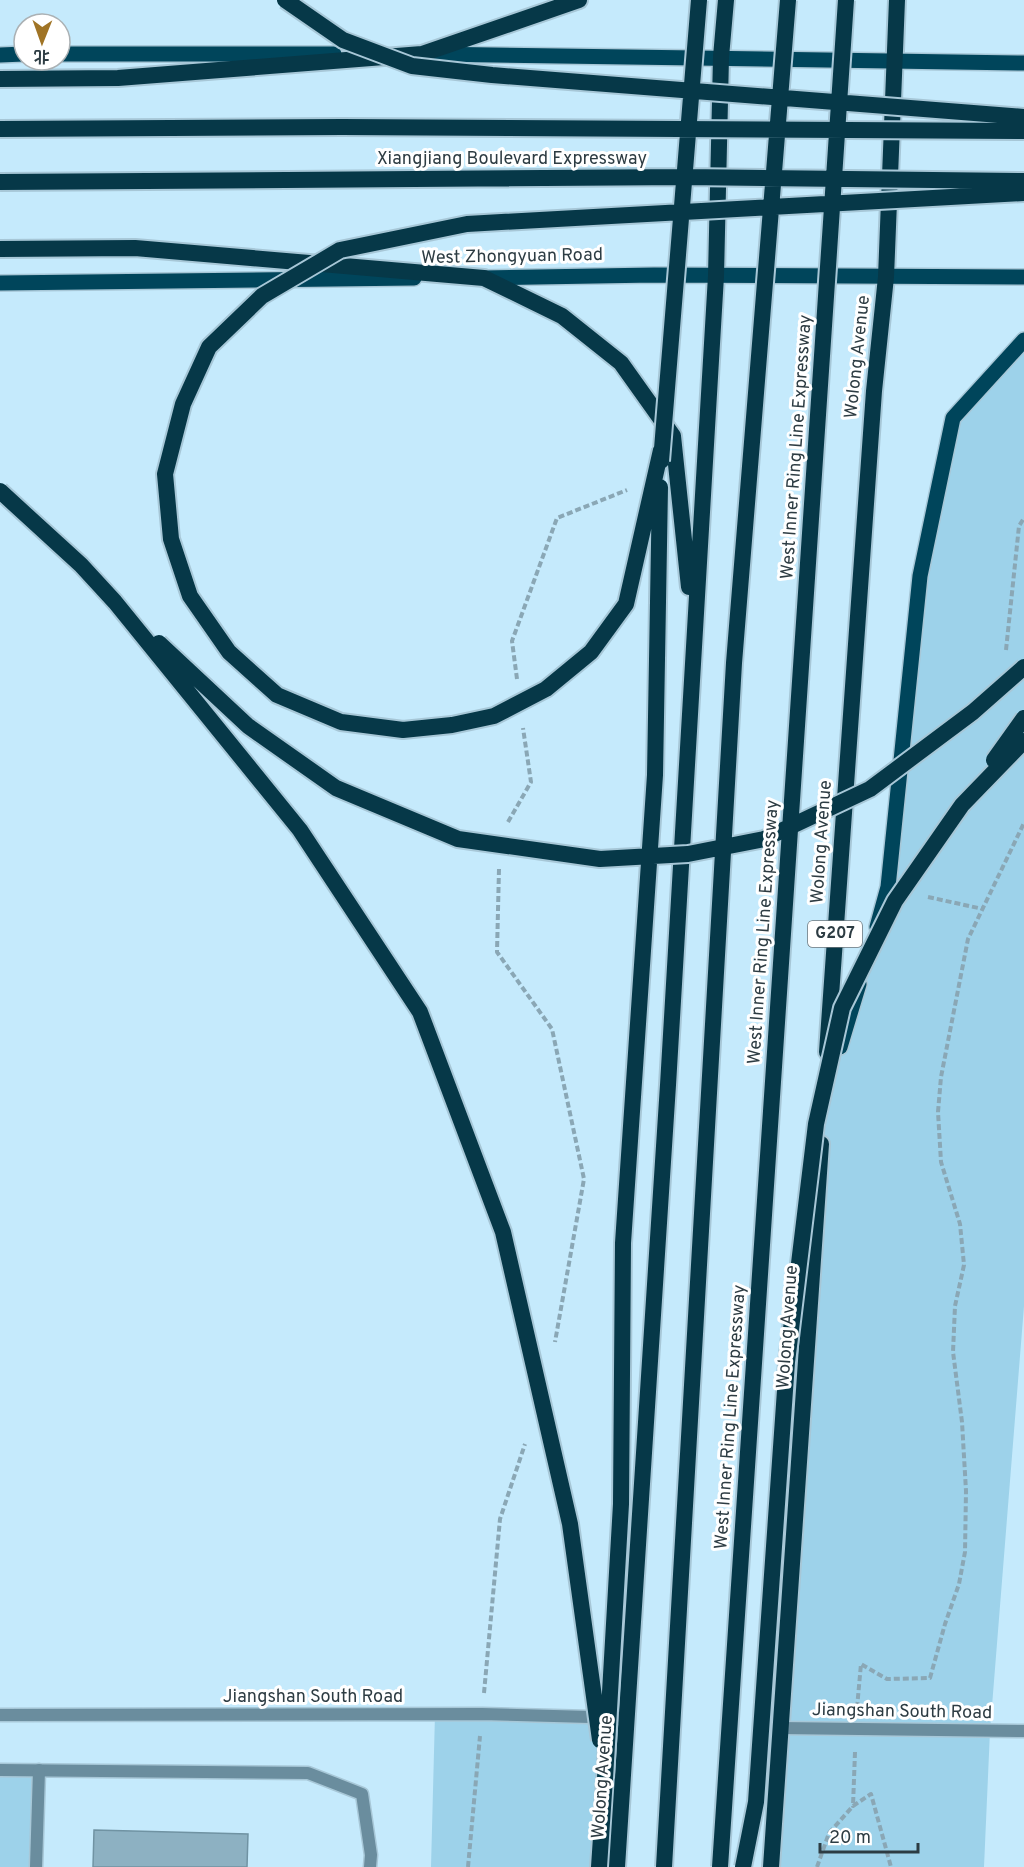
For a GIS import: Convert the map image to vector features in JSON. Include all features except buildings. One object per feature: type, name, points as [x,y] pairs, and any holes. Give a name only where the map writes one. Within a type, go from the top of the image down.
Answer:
[{"type":"highway","points":[[285,0],[343,40],[411,66],[504,76],[1024,117]]},
{"type":"highway","points":[[0,79],[118,78],[422,54],[579,0]]},
{"type":"highway","points":[[599,1867],[621,1504],[624,1243],[655,775],[661,450],[699,0]]},
{"type":"highway","name":"Wolong Avenue","points":[[617,1867],[669,1073],[716,276],[721,57],[726,0]]},
{"type":"highway","points":[[664,1867],[734,663],[788,0]]},
{"type":"highway","name":"West Inner Ring Line Expressway","points":[[720,1867],[846,0]]},
{"type":"highway","name":"Wolong Avenue","points":[[771,1867],[874,391],[886,277],[897,0]]},
{"type":"highway","name":"Xiangjiang Boulevard Expressway","points":[[0,129],[342,127],[1024,132]]},
{"type":"highway","name":"Xiangjiang Boulevard Expressway","points":[[0,182],[676,177],[1024,181]]},
{"type":"highway","points":[[661,450],[626,604],[591,652],[546,689],[494,716],[452,725],[403,730],[341,722],[277,695],[229,652],[190,596],[171,539],[165,474],[183,404],[208,347],[262,296],[340,250],[467,224],[1024,193]]},
{"type":"highway","points":[[0,249],[135,248],[484,278],[562,316],[621,363],[673,435],[694,633]]},
{"type":"highway","points":[[0,491],[81,565],[115,602],[300,830],[420,1012],[503,1232],[570,1524],[604,1778]]},
{"type":"highway","points":[[115,602],[248,726],[336,788],[458,839],[600,859],[688,854],[764,839],[870,789],[973,712],[1024,667]]},
{"type":"highway","points":[[743,1867],[756,1802],[787,1362],[816,1124],[842,1008],[895,901],[1024,718]]},
{"type":"highway","points":[[962,805],[1024,741]]},
{"type":"main road","points":[[72,54],[422,54],[1024,63]]},
{"type":"main road","name":"West Zhongyuan Road","points":[[0,283],[654,275],[1024,277]]},
{"type":"main road","points":[[824,1103],[888,887],[920,576],[953,418],[1024,340]]},
{"type":"street","name":"Jiangshan South Road","points":[[0,1715],[482,1714],[627,1718]]},
{"type":"street","name":"Jiangshan South Road","points":[[780,1728],[1024,1731]]},
{"type":"street","points":[[0,1770],[308,1773],[362,1794],[371,1855],[370,1867]]},
{"type":"street","points":[[36,1867],[39,1770]]},
{"type":"path","points":[[518,688],[512,641],[557,518],[633,488]]},
{"type":"path","points":[[1007,656],[1005,645],[1019,526],[1024,518]]},
{"type":"path","points":[[505,827],[531,782],[523,723]]},
{"type":"path","points":[[853,1806],[855,1729],[861,1664],[887,1678],[930,1678],[959,1584],[965,1552],[966,1491],[963,1422],[953,1352],[955,1306],[964,1265],[960,1224],[941,1162],[938,1112],[941,1077],[968,939],[1024,823]]},
{"type":"path","points":[[499,860],[497,952],[552,1029],[584,1179],[554,1343]]},
{"type":"path","points":[[888,887],[983,909]]},
{"type":"path","points":[[468,1867],[500,1519],[525,1443]]},
{"type":"path","points":[[817,1867],[829,1833],[853,1806],[871,1794],[891,1867]]},
{"type":"shaded area","points":[[1024,340],[1024,1306],[990,1731],[984,1867],[771,1867],[824,1103],[888,887],[920,576],[953,418]]},
{"type":"shaded area","points":[[435,1714],[627,1718],[614,1867],[431,1867]]},
{"type":"shaded area","points":[[0,1770],[39,1770],[36,1867],[0,1867]]}]
